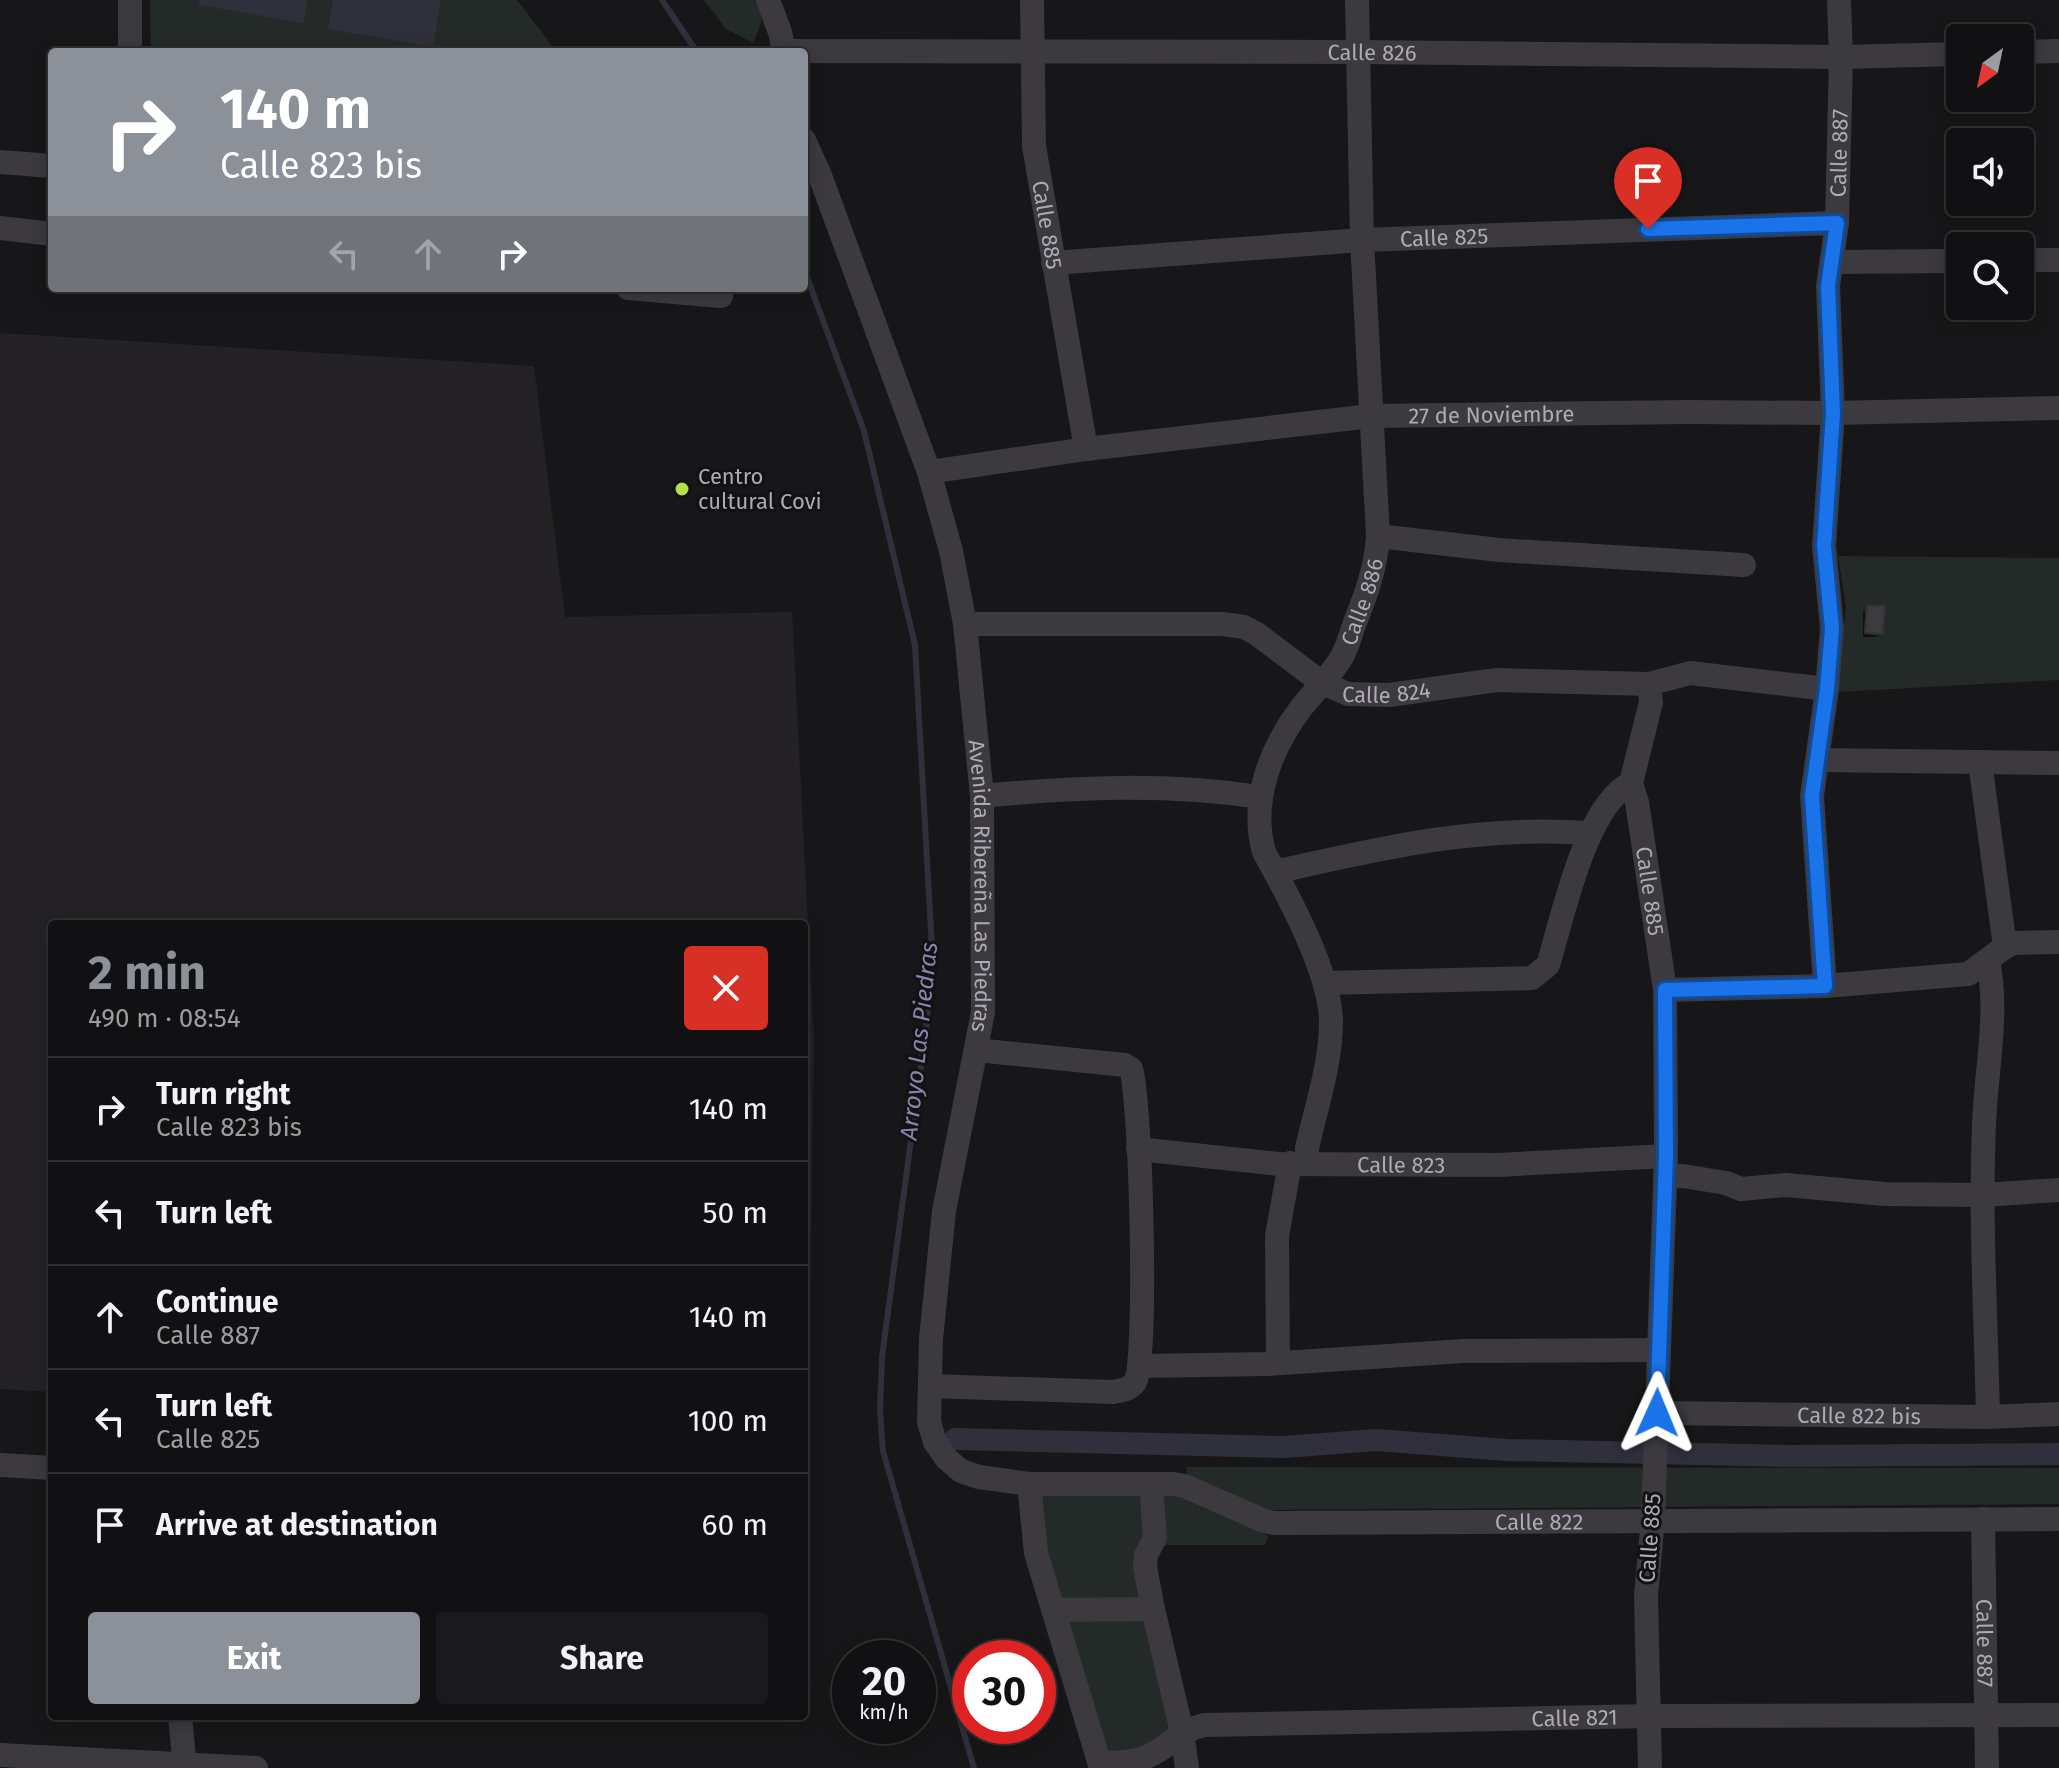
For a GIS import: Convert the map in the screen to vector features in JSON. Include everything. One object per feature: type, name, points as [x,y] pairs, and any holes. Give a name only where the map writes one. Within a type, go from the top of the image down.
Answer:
[{"type":"street","points":[[130,0],[130,48]]},
{"type":"street","points":[[768,0],[783,48]]},
{"type":"street","name":"Calle 885","points":[[1032,0],[1034,146],[1086,449]]},
{"type":"street","name":"Calle 886","points":[[1278,1362],[1277,1236],[1298,1163],[1307,1148],[1330,1033],[1329,1002],[1319,963],[1260,840],[1259,797],[1282,738],[1299,710],[1342,658],[1374,571],[1378,536],[1362,240],[1357,0]]},
{"type":"street","name":"Calle 887","points":[[1825,986],[1812,796],[1832,628],[1824,546],[1833,413],[1828,286],[1837,223],[1841,57],[1839,0]]},
{"type":"street","points":[[2034,52],[2059,51]]},
{"type":"street","name":"Calle 826","points":[[808,52],[1359,52],[1841,57],[1946,54]]},
{"type":"street","name":"Avenida Ribereña Las Piedras","points":[[808,149],[825,187],[929,472],[951,551],[965,624],[982,796],[984,987],[976,1050],[944,1211],[931,1339],[929,1422],[935,1442],[947,1459],[961,1471],[979,1477],[1029,1484]]},
{"type":"street","points":[[0,162],[48,166]]},
{"type":"street","name":"Calle 825","points":[[1053,263],[1362,240],[1837,223]]},
{"type":"street","points":[[0,228],[48,234]]},
{"type":"street","points":[[2034,260],[2059,260]]},
{"type":"street","points":[[1833,262],[1946,261]]},
{"type":"street","points":[[674,292],[721,296]]},
{"type":"street","name":"27 de Noviembre","points":[[929,472],[1086,449],[1371,416],[2059,408]]},
{"type":"street","points":[[1378,536],[1499,550],[1744,565]]},
{"type":"street","name":"Calle 824","points":[[965,624],[1233,625],[1257,634],[1322,683],[1348,694],[1389,695],[1488,680],[1649,684],[1690,673],[1827,689]]},
{"type":"street","points":[[1325,983],[1532,978],[1548,965],[1589,833],[1617,790],[1631,783],[1651,702],[1649,684]]},
{"type":"street","points":[[1817,760],[2059,763]]},
{"type":"street","points":[[1980,762],[1996,953],[1984,1124],[1988,1417]]},
{"type":"street","name":"Calle 885","points":[[1631,783],[1637,802],[1665,990],[1665,1166],[1657,1422],[1646,1596],[1650,1768]]},
{"type":"street","points":[[982,796],[1059,788],[1177,787],[1259,797]]},
{"type":"street","points":[[1275,872],[1409,842],[1532,830],[1589,833]]},
{"type":"street","points":[[1665,990],[1825,986],[1968,974],[2013,943],[2059,942]]},
{"type":"street","points":[[930,1386],[1113,1392],[1129,1389],[1136,1381],[1140,1366],[1143,1276],[1131,1069],[1125,1065],[976,1050]]},
{"type":"street","name":"Calle 823","points":[[1138,1149],[1298,1163],[1665,1166],[1691,1177],[1741,1189],[1786,1185],[1885,1194],[1983,1195],[2059,1190]]},
{"type":"street","points":[[1140,1366],[1278,1362],[1463,1351],[1659,1350]]},
{"type":"street","name":"Calle 822 bis","points":[[1657,1422],[2059,1414]]},
{"type":"street","points":[[0,1465],[48,1468]]},
{"type":"street","points":[[1029,1484],[1036,1553],[1101,1766]]},
{"type":"street","name":"Calle 822","points":[[1029,1484],[1185,1486],[1275,1523],[2059,1519]]},
{"type":"street","points":[[1151,1484],[1155,1538],[1146,1555],[1145,1567],[1182,1732],[1187,1768]]},
{"type":"street","name":"Calle 887","points":[[1983,1519],[1987,1768]]},
{"type":"street","points":[[1053,1610],[1153,1609]]},
{"type":"street","name":"Calle 821","points":[[1101,1766],[1142,1759],[1182,1732],[1205,1725],[1650,1716],[2059,1715]]},
{"type":"street","points":[[180,1720],[185,1766]]},
{"type":"street","points":[[0,1755],[256,1768]]},
{"type":"shaded area","points":[[150,0],[517,0],[554,48],[151,48]]},
{"type":"shaded area","points":[[704,0],[759,0],[762,16],[753,43],[726,29]]},
{"type":"shaded area","points":[[0,333],[534,366],[565,617],[792,612],[808,920],[48,920],[48,1392],[0,1389]]},
{"type":"shaded area","points":[[1838,556],[2059,558],[2059,680],[1838,692],[1846,606]]},
{"type":"shaded area","points":[[808,924],[814,1041],[808,1410]]},
{"type":"shaded area","points":[[1186,1467],[2059,1468],[2059,1504],[1265,1510],[1188,1479]]},
{"type":"shaded area","points":[[1147,1491],[1146,1601],[1061,1601],[1040,1527],[1042,1495]]},
{"type":"shaded area","points":[[1178,1494],[1268,1536],[1265,1545],[1164,1545],[1162,1495]]},
{"type":"shaded area","points":[[1145,1616],[1175,1729],[1161,1745],[1105,1759],[1066,1617]]},
{"type":"water","points":[[199,0],[307,0],[304,23],[199,5]]},
{"type":"water","points":[[333,0],[441,0],[433,47],[328,29]]},
{"type":"building","points":[[1867,605],[1885,606],[1883,634],[1865,633]]},
{"type":"waterway","name":"Arroyo Las Piedras","points":[[662,0],[694,48]]},
{"type":"waterway","name":"Arroyo Las Piedras","points":[[808,280],[864,431],[915,645],[932,949],[927,1020],[882,1357],[880,1410],[883,1451],[974,1768]]},
{"type":"waterway","points":[[955,1439],[1284,1447],[1376,1440],[1507,1450],[1791,1456],[2059,1454]]},
{"type":"place","name":"Centro cultural Covi","points":[[682,489]]},
{"type":"route","points":[[1648,229],[1837,223],[1828,286],[1833,413],[1824,546],[1832,628],[1812,796],[1825,986],[1665,990],[1666,1156],[1657,1413]]}]
